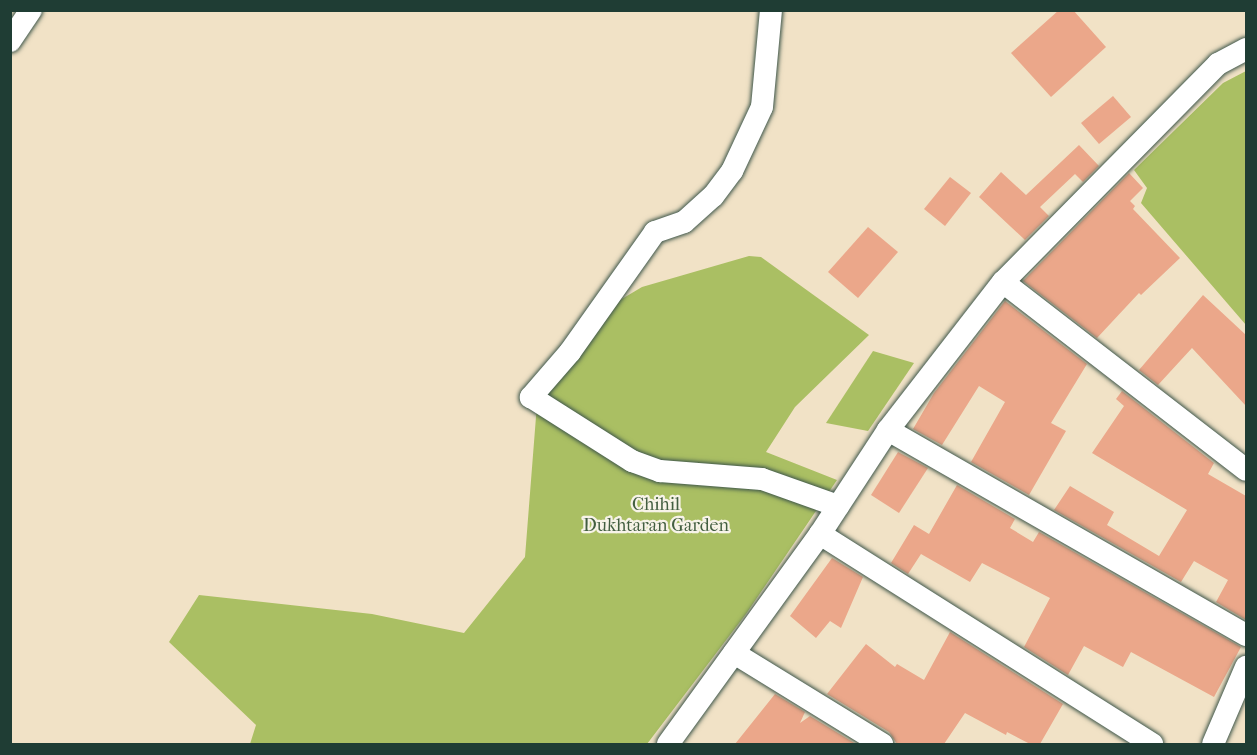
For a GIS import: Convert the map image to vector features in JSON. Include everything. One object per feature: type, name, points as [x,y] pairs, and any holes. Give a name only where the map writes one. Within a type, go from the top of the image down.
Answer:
[{"type":"street","points":[[10,42],[31,10]]},
{"type":"street","points":[[771,10],[762,107],[732,171],[713,196],[684,222],[655,232],[570,352],[531,397],[632,461],[660,471],[762,479],[838,506]]},
{"type":"street","points":[[668,744],[820,534],[888,430],[1003,282],[1218,64],[1246,49]]},
{"type":"street","points":[[1003,282],[1246,470]]},
{"type":"street","points":[[888,430],[1246,635]]},
{"type":"street","points":[[820,534],[1152,744]]},
{"type":"street","points":[[734,653],[882,744]]},
{"type":"street","points":[[1213,744],[1246,667]]},
{"type":"green space","points":[[1246,71],[1246,325],[1141,203],[1147,188],[1134,170],[1223,83]]},
{"type":"green space","name":"Chihil Dukhtaran Garden","points":[[749,256],[761,257],[869,335],[795,407],[766,452],[837,480],[746,614],[647,744],[250,744],[256,725],[169,642],[199,595],[372,614],[464,633],[525,557],[537,404],[605,309],[642,287]]},
{"type":"green space","points":[[873,351],[914,363],[868,431],[826,423]]},
{"type":"building","points":[[1059,10],[1073,10],[1106,47],[1051,97],[1011,53]]},
{"type":"building","points":[[1113,96],[1131,117],[1099,144],[1081,123]]},
{"type":"building","points":[[1079,145],[1099,166],[1083,182],[1075,174],[1040,207],[1049,216],[1025,240],[979,197],[1001,172],[1026,195]]},
{"type":"building","points":[[1129,173],[1143,188],[1130,201],[1135,206],[1133,209],[1180,258],[1141,295],[1139,293],[1097,338],[1023,281]]},
{"type":"building","points":[[950,177],[971,193],[945,226],[924,209]]},
{"type":"building","points":[[868,227],[898,252],[858,298],[828,272]]},
{"type":"building","points":[[1203,295],[1246,335],[1246,406],[1192,348],[1158,385],[1139,370]]},
{"type":"building","points":[[1005,301],[1087,364],[1051,423],[1066,431],[1029,495],[971,462],[1005,402],[979,386],[942,445],[913,429],[934,393]]},
{"type":"building","points":[[1122,391],[1214,463],[1208,474],[1246,496],[1246,620],[1216,602],[1228,580],[1194,561],[1181,582],[1054,510],[1070,486],[1114,512],[1107,525],[1159,556],[1187,510],[1092,453],[1124,406],[1116,399]]},
{"type":"building","points":[[898,452],[928,468],[899,513],[871,495]]},
{"type":"building","points":[[957,485],[1015,519],[1010,528],[1033,542],[1039,532],[1241,647],[1214,697],[1131,652],[1123,667],[1084,646],[1068,675],[1024,647],[1050,598],[982,563],[970,582],[921,554],[908,574],[891,563],[914,525],[929,534]]},
{"type":"building","points":[[832,558],[863,577],[841,628],[830,621],[816,638],[790,616]]},
{"type":"building","points":[[950,632],[1063,704],[1040,744],[1030,744],[1007,732],[1006,735],[965,713],[944,744],[897,744],[889,732],[827,694],[866,644],[895,667],[897,664],[924,680]]},
{"type":"building","points":[[775,694],[805,712],[800,723],[810,716],[856,744],[735,744]]}]
